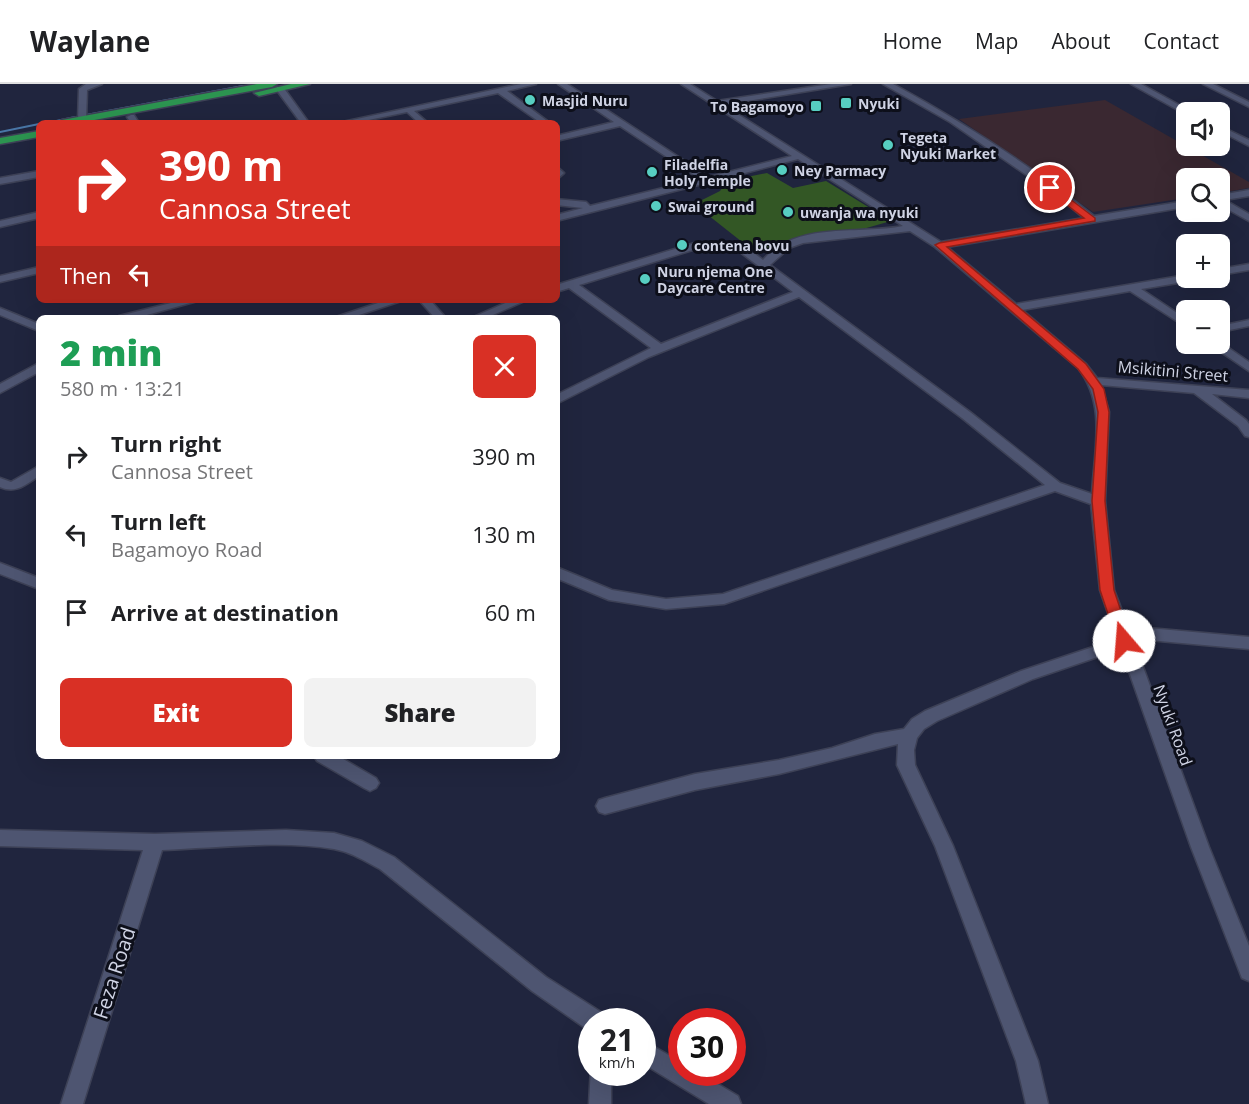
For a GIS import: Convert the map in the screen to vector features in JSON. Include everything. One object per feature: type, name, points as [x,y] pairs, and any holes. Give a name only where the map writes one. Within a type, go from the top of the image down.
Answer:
[{"type":"highway","points":[[82,120],[248,86],[305,84]]},
{"type":"highway","points":[[133,120],[276,86]]},
{"type":"highway","points":[[0,134],[36,128]]},
{"type":"highway","points":[[0,141],[36,135]]},
{"type":"street","points":[[82,120],[83,89],[98,84]]},
{"type":"street","points":[[357,120],[532,84]]},
{"type":"street","points":[[562,84],[710,181]]},
{"type":"street","name":"Nyuki Road","points":[[685,84],[939,245],[1082,366],[1095,381],[1102,400],[1103,412],[1098,501],[1107,590],[1124,641],[1244,947],[1249,970]]},
{"type":"street","points":[[717,103],[847,84]]},
{"type":"street","points":[[887,84],[953,120],[1064,197],[1092,220]]},
{"type":"street","points":[[1135,84],[1176,106]]},
{"type":"street","points":[[1207,84],[1249,105]]},
{"type":"street","points":[[276,86],[302,120]]},
{"type":"street","points":[[498,91],[542,120]]},
{"type":"street","points":[[409,110],[421,120]]},
{"type":"street","points":[[561,137],[620,123]]},
{"type":"street","points":[[1230,133],[1249,143]]},
{"type":"street","points":[[560,217],[601,205],[710,181],[801,156]]},
{"type":"street","points":[[0,181],[36,175]]},
{"type":"street","points":[[1230,198],[1249,193]]},
{"type":"street","points":[[560,203],[601,205]]},
{"type":"street","points":[[939,245],[1176,206]]},
{"type":"street","points":[[1230,206],[1249,218]]},
{"type":"street","points":[[0,224],[36,216]]},
{"type":"street","points":[[763,266],[770,255],[786,246],[809,239],[913,227]]},
{"type":"street","points":[[560,288],[698,245],[738,246],[966,415],[1055,486],[1098,501]]},
{"type":"street","points":[[1230,270],[1249,267]]},
{"type":"street","points":[[0,279],[36,271]]},
{"type":"street","points":[[1013,308],[1176,280]]},
{"type":"street","points":[[570,284],[659,348]]},
{"type":"street","points":[[1132,288],[1176,315]]},
{"type":"street","points":[[560,398],[659,348],[799,293]]},
{"type":"street","points":[[135,315],[184,303]]},
{"type":"street","points":[[349,315],[389,303]]},
{"type":"street","points":[[427,303],[438,315]]},
{"type":"street","points":[[484,315],[514,303]]},
{"type":"street","points":[[0,310],[36,327]]},
{"type":"street","points":[[1230,327],[1249,323]]},
{"type":"street","points":[[1230,354],[1249,367]]},
{"type":"street","points":[[0,389],[36,369]]},
{"type":"street","name":"Msikitini Street","points":[[1095,381],[1249,394]]},
{"type":"street","points":[[1198,390],[1242,423],[1249,433]]},
{"type":"street","points":[[0,482],[12,487],[36,472]]},
{"type":"street","points":[[560,574],[609,595],[666,604],[724,599],[1055,486]]},
{"type":"street","points":[[0,568],[36,583]]},
{"type":"street","points":[[1037,1104],[1028,1061],[944,846],[906,765],[905,750],[909,735],[918,724],[932,716],[1027,675],[1148,634],[1249,643]]},
{"type":"street","points":[[605,806],[695,782],[779,767],[832,755],[875,741],[909,735]]},
{"type":"street","points":[[328,759],[370,783]]},
{"type":"street","points":[[0,838],[155,842],[286,838],[334,841],[362,849],[387,863],[539,984],[578,1010]]},
{"type":"street","name":"Feza Road","points":[[72,1104],[155,842]]},
{"type":"street","points":[[656,1059],[730,1104]]},
{"type":"street","points":[[600,1086],[600,1104]]},
{"type":"shaded area","points":[[1105,100],[1176,140],[1176,156],[1203,156],[1224,168],[1176,168],[1176,200],[1093,212],[959,119]]},
{"type":"shaded area","points":[[1230,171],[1249,182],[1249,188],[1230,191]]},
{"type":"green space","name":"uwanja wa nyuki","points":[[767,173],[793,188],[826,181],[891,221],[863,229],[794,239],[756,253],[694,204],[720,191],[727,181]]},
{"type":"waterway","points":[[250,85],[256,84]]},
{"type":"waterway","points":[[86,115],[243,86]]},
{"type":"waterway","points":[[61,120],[75,117]]},
{"type":"waterway","points":[[0,132],[36,125]]},
{"type":"place","name":"Masjid Nuru","points":[[530,100]]},
{"type":"place","name":"Nyuki","points":[[846,103]]},
{"type":"place","name":"To Bagamoyo","points":[[816,106]]},
{"type":"place","name":"Tegeta Nyuki Market","points":[[888,145]]},
{"type":"place","name":"Ney Parmacy","points":[[782,170]]},
{"type":"place","name":"Filadelfia Holy Temple","points":[[652,172]]},
{"type":"place","name":"Swai ground","points":[[656,206]]},
{"type":"place","name":"uwanja wa nyuki","points":[[788,212]]},
{"type":"place","name":"contena bovu","points":[[682,245]]},
{"type":"place","name":"Nuru njema One Daycare Centre","points":[[645,279]]},
{"type":"route","points":[[1050,188],[1092,220],[939,245],[1082,366],[1099,389],[1103,412],[1098,501],[1107,590],[1124,641]]}]
